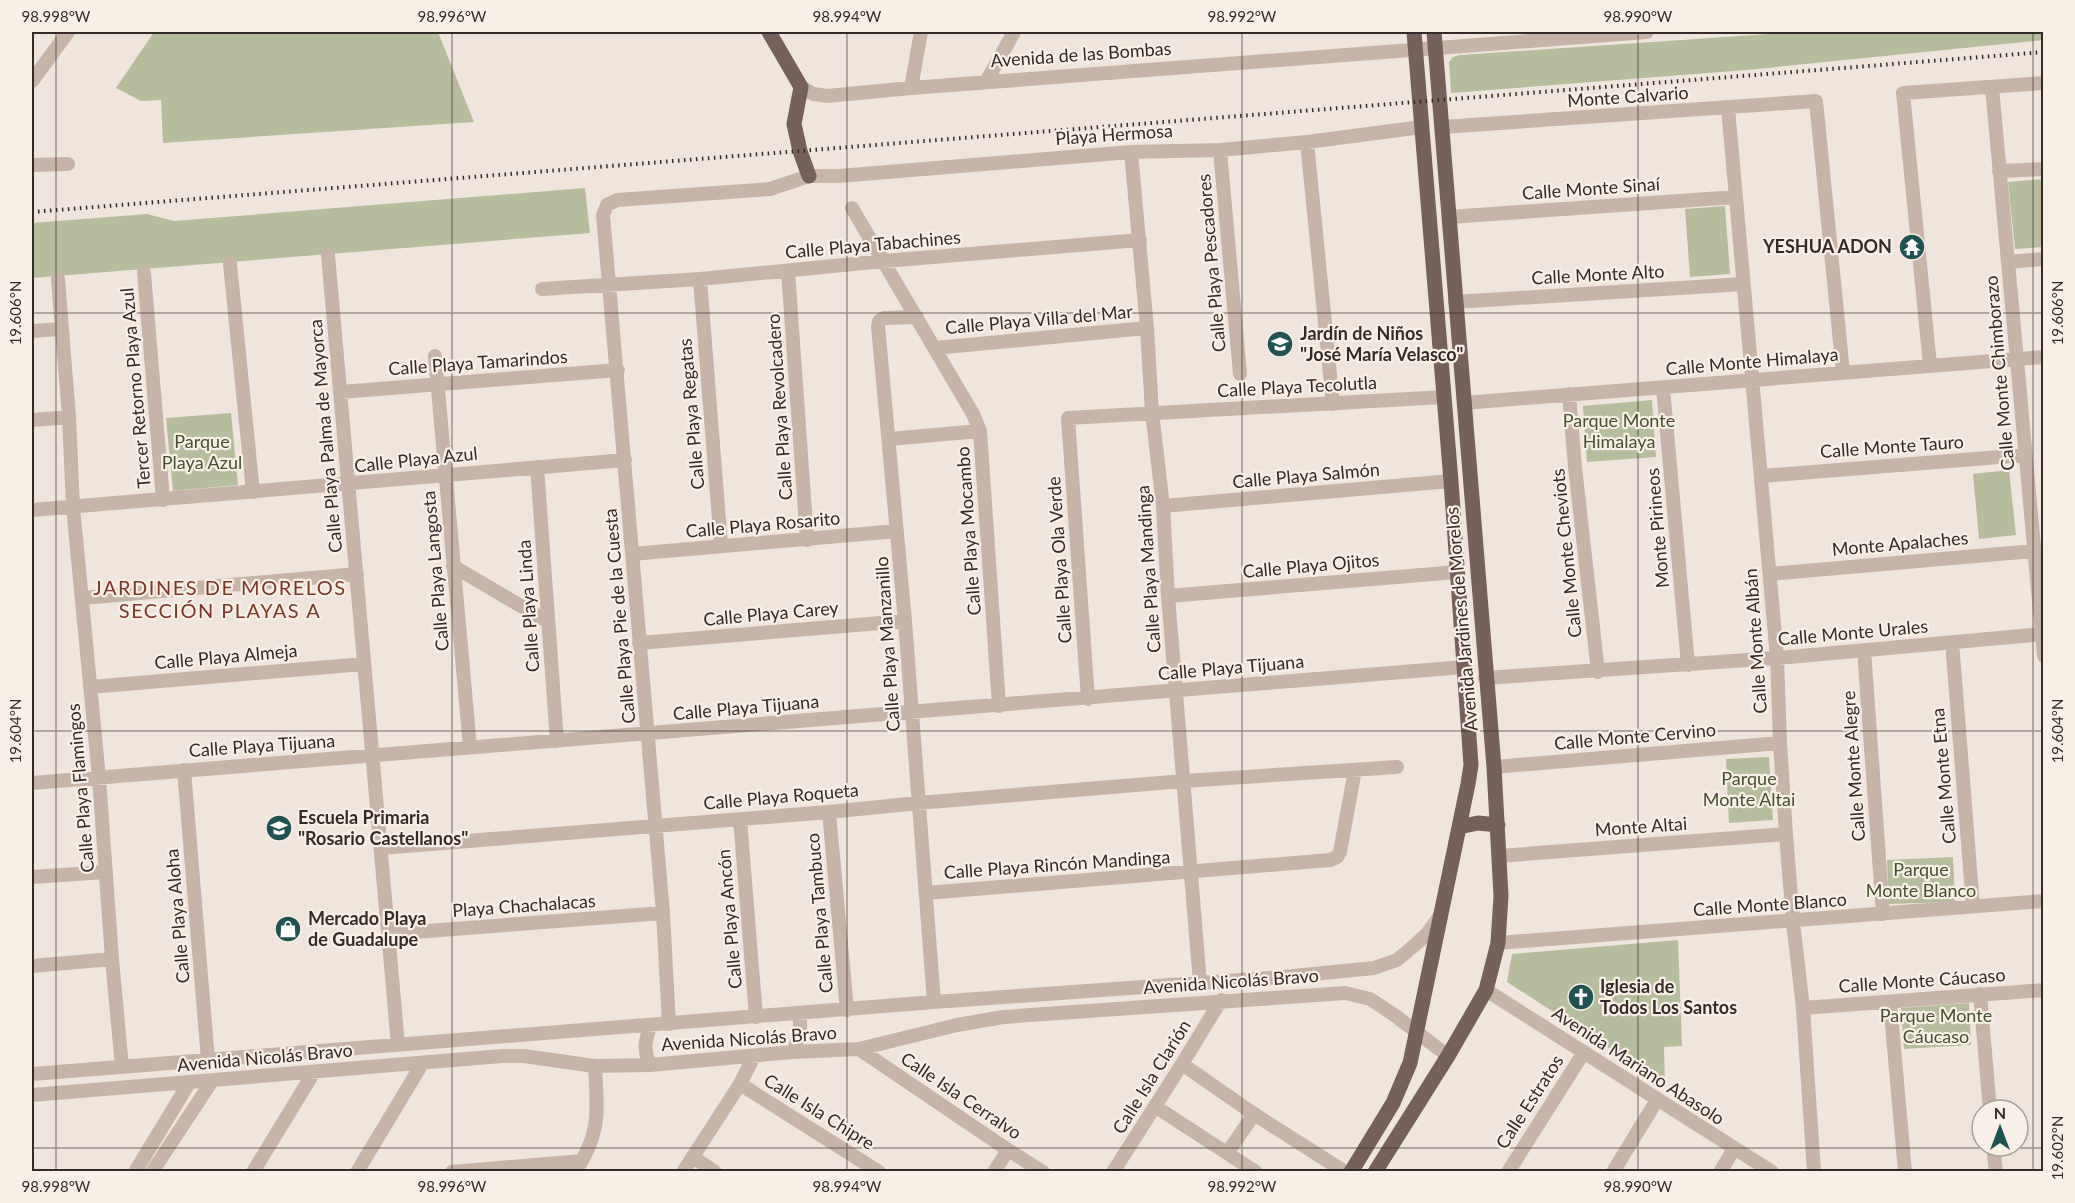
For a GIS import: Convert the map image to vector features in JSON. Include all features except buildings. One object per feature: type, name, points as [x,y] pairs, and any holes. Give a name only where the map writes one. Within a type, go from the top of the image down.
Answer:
[{"type":"main road","points":[[769,32],[801,87],[794,124],[809,176]]},
{"type":"main road","name":"Avenida Jardines de Morelos","points":[[1351,1172],[1393,1103],[1410,1063],[1471,765],[1451,481],[1414,32]]},
{"type":"main road","name":"Avenida Jardines de Morelos","points":[[1375,1172],[1448,1056],[1486,990],[1498,943],[1501,896],[1494,766],[1434,39]]},
{"type":"main road","points":[[1441,353],[1460,352]]},
{"type":"main road","points":[[1459,827],[1478,823],[1498,825]]},
{"type":"street","points":[[32,81],[68,32]]},
{"type":"street","points":[[911,88],[921,32]]},
{"type":"street","points":[[986,82],[1014,32]]},
{"type":"street","name":"Avenida de las Bombas","points":[[801,87],[813,94],[827,96],[1416,49],[1434,39],[1647,32]]},
{"type":"street","points":[[1930,365],[1903,93],[2043,83]]},
{"type":"street","name":"Calle Monte Chimborazo","points":[[1992,87],[2043,634],[2043,657]]},
{"type":"street","name":"Monte Calvario","points":[[1442,127],[1816,101],[1843,372]]},
{"type":"street","name":"Calle Monte Albán","points":[[1728,108],[1777,658],[1786,834],[1803,1008],[1814,1172]]},
{"type":"street","name":"Playa Hermosa","points":[[607,205],[617,200],[770,189],[809,176],[839,176],[1131,152],[1220,150],[1307,142],[1422,127]]},
{"type":"street","points":[[1307,142],[1333,404]]},
{"type":"street","name":"Calle Playa Pescadores","points":[[1220,150],[1240,374]]},
{"type":"street","name":"Calle Playa Mandinga","points":[[1131,152],[1140,240],[1152,412],[1163,506],[1168,596],[1200,983]]},
{"type":"street","points":[[32,165],[68,164]]},
{"type":"street","points":[[1999,171],[2043,169]]},
{"type":"street","name":"Calle Monte Sinaí","points":[[1449,217],[1736,198]]},
{"type":"street","name":"Calle Playa Pie de la Cuesta","points":[[607,205],[603,215],[611,284],[639,643],[656,826],[669,1024]]},
{"type":"street","name":"Calle Playa Mocambo","points":[[852,207],[973,414],[980,431],[999,706]]},
{"type":"street","name":"Calle Playa Tabachines","points":[[542,289],[700,279],[1140,240]]},
{"type":"street","name":"Calle Playa Palma de Mayorca","points":[[328,255],[371,756],[399,1045]]},
{"type":"street","points":[[2007,262],[2043,259]]},
{"type":"street","points":[[231,264],[253,492]]},
{"type":"street","name":"Calle Playa Revolcadero","points":[[788,270],[807,540]]},
{"type":"street","name":"Tercer Retorno Playa Azul","points":[[144,273],[163,500]]},
{"type":"street","name":"Calle Playa Flamingos","points":[[58,279],[69,417],[73,507],[99,778],[122,1067]]},
{"type":"street","name":"Calle Playa Regatas","points":[[700,279],[721,546]]},
{"type":"street","name":"Calle Monte Alto","points":[[1455,302],[1744,284]]},
{"type":"street","name":"Calle Playa Manzanillo","points":[[917,317],[884,318],[879,321],[878,326],[905,621],[934,1002]]},
{"type":"street","name":"Calle Playa Villa del Mar","points":[[935,348],[1147,328]]},
{"type":"street","points":[[32,332],[61,329]]},
{"type":"street","name":"Calle Playa Langosta","points":[[435,356],[470,747]]},
{"type":"street","name":"Calle Monte Himalaya","points":[[1464,403],[2043,357]]},
{"type":"street","name":"Calle Playa Tamarindos","points":[[341,392],[618,370]]},
{"type":"street","name":"Monte Pirineos","points":[[1663,388],[1688,665]]},
{"type":"street","name":"Calle Monte Cheviots","points":[[1569,394],[1598,672]]},
{"type":"street","name":"Calle Playa Tecolutla","points":[[1068,418],[1444,397]]},
{"type":"street","points":[[32,420],[69,417]]},
{"type":"street","name":"Calle Playa Ola Verde","points":[[1068,418],[1088,699]]},
{"type":"street","points":[[888,439],[980,431]]},
{"type":"street","name":"Calle Monte Tauro","points":[[1761,476],[2025,455]]},
{"type":"street","name":"Calle Playa Azul","points":[[32,510],[625,460]]},
{"type":"street","name":"Calle Playa Linda","points":[[537,467],[557,741]]},
{"type":"street","name":"Calle Playa Salmón","points":[[1163,506],[1451,481]]},
{"type":"street","name":"Calle Playa Rosarito","points":[[632,554],[897,531]]},
{"type":"street","name":"Monte Apalaches","points":[[1770,574],[2034,551]]},
{"type":"street","points":[[453,567],[548,622]]},
{"type":"street","name":"Calle Playa Ojitos","points":[[1168,596],[1457,572]]},
{"type":"street","points":[[83,598],[357,574]]},
{"type":"street","name":"Calle Playa Carey","points":[[639,643],[905,621]]},
{"type":"street","name":"Calle Monte Urales","points":[[1485,678],[1777,658],[2043,634]]},
{"type":"street","name":"Calle Monte Etna","points":[[1952,642],[1973,906]]},
{"type":"street","name":"Calle Monte Alegre","points":[[1864,650],[1883,914]]},
{"type":"street","name":"Calle Playa Almeja","points":[[90,687],[364,664]]},
{"type":"street","name":"Calle Playa Tijuana","points":[[32,783],[1464,668]]},
{"type":"street","name":"Calle Monte Cervino","points":[[1494,766],[1780,743]]},
{"type":"street","name":"Calle Playa Roqueta","points":[[381,848],[1184,781],[1396,767]]},
{"type":"street","name":"Calle Playa Aloha","points":[[184,770],[208,1060]]},
{"type":"street","name":"Calle Playa Rincón Mandinga","points":[[926,893],[1329,860],[1337,857],[1340,852],[1355,770]]},
{"type":"street","name":"Calle Playa Tambuco","points":[[829,812],[847,1010]]},
{"type":"street","name":"Calle Playa Ancón","points":[[740,819],[756,1017]]},
{"type":"street","name":"Monte Altai","points":[[1498,856],[1786,834]]},
{"type":"street","points":[[32,877],[106,872]]},
{"type":"street","name":"Calle Monte Blanco","points":[[1498,943],[2043,901]]},
{"type":"street","name":"Avenida Nicolás Bravo","points":[[32,1074],[934,1002],[1283,977],[1374,968],[1396,960],[1427,934],[1442,912]]},
{"type":"street","name":"Playa Chachalacas","points":[[388,934],[663,913]]},
{"type":"street","points":[[32,966],[112,959]]},
{"type":"street","points":[[1283,977],[1286,995]]},
{"type":"street","name":"Avenida Mariano Abasolo","points":[[1486,990],[1772,1172]]},
{"type":"street","name":"Calle Monte Cáucaso","points":[[1803,1008],[2043,990]]},
{"type":"street","name":"Avenida Nicolás Bravo","points":[[32,1095],[502,1056],[524,1056],[595,1066],[650,1065],[793,1052],[859,1049],[957,1025],[1003,1017],[1286,995],[1345,993],[1370,999],[1448,1056]]},
{"type":"street","points":[[1980,994],[1989,1098]]},
{"type":"street","name":"Calle Isla Clarión","points":[[1113,1172],[1156,1107],[1221,1000]]},
{"type":"street","points":[[949,1002],[955,1013],[957,1025]]},
{"type":"street","points":[[1890,1002],[1905,1172]]},
{"type":"street","points":[[793,1052],[802,1026],[799,1014]]},
{"type":"street","points":[[650,1065],[645,1055],[645,1040],[651,1025]]},
{"type":"street","name":"Calle Isla Cerralvo","points":[[859,1049],[1043,1172]]},
{"type":"street","name":"Calle Estratos","points":[[1508,1172],[1584,1053]]},
{"type":"street","points":[[683,1172],[740,1084],[754,1056]]},
{"type":"street","points":[[158,1064],[158,1085]]},
{"type":"street","points":[[357,1172],[422,1064]]},
{"type":"street","points":[[1182,1064],[1254,1114],[1345,1172]]},
{"type":"street","points":[[452,1172],[578,1166],[590,1147],[597,1119],[595,1066]]},
{"type":"street","points":[[253,1172],[314,1072]]},
{"type":"street","points":[[135,1172],[152,1163],[212,1081]]},
{"type":"street","points":[[152,1163],[189,1083]]},
{"type":"street","name":"Calle Isla Chipre","points":[[740,1084],[879,1172]]},
{"type":"street","points":[[1612,1172],[1658,1100]]},
{"type":"street","points":[[1156,1107],[1256,1172]]},
{"type":"street","points":[[1227,1152],[1254,1114]]},
{"type":"street","points":[[1720,1172],[1734,1149]]},
{"type":"street","points":[[994,1172],[1008,1150]]},
{"type":"street","points":[[693,1157],[715,1172]]},
{"type":"street","points":[[1014,1172],[1022,1159]]},
{"type":"green space","points":[[154,32],[438,32],[474,122],[163,143],[161,100],[141,101],[116,88]]},
{"type":"green space","points":[[1799,32],[2043,32],[2044,40],[1747,70],[1451,93],[1449,62],[1453,57],[1460,55]]},
{"type":"green space","points":[[2043,179],[2043,247],[2015,249],[2008,182]]},
{"type":"green space","points":[[585,188],[590,233],[32,278],[32,223],[147,214],[174,221]]},
{"type":"green space","points":[[1725,206],[1730,274],[1690,277],[1685,209]]},
{"type":"green space","name":"Parque Monte Himalaya","points":[[1652,400],[1656,457],[1587,462],[1583,406]]},
{"type":"green space","name":"Parque Playa Azul","points":[[231,413],[238,485],[173,491],[166,418]]},
{"type":"green space","points":[[2009,470],[2016,535],[1979,539],[1973,474]]},
{"type":"green space","name":"Parque Monte Altai","points":[[1769,757],[1773,820],[1729,823],[1726,759]]},
{"type":"green space","name":"Parque Monte Blanco","points":[[1953,857],[1955,902],[1889,904],[1887,860]]},
{"type":"green space","points":[[1678,940],[1682,1046],[1664,1047],[1665,1084],[1507,982],[1512,954]]},
{"type":"green space","name":"Parque Monte Cáucaso","points":[[1969,1003],[1971,1045],[1904,1049],[1901,1008]]},
{"type":"railway","points":[[32,212],[2044,52]]},
{"type":"place","name":"YESHUA ADON","points":[[1912,247]]},
{"type":"place","name":"Jardín de Niños \"José María Velasco\"","points":[[1280,344]]},
{"type":"place","name":"Escuela Primaria \"Rosario Castellanos\"","points":[[279,828]]},
{"type":"place","name":"Mercado Playa de Guadalupe","points":[[288,929]]},
{"type":"place","name":"Iglesia de Todos Los Santos","points":[[1581,997]]},
{"type":"district","name":"JARDINES DE MORELOS SECCIÓN PLAYAS A","points":[[220,600]]}]
